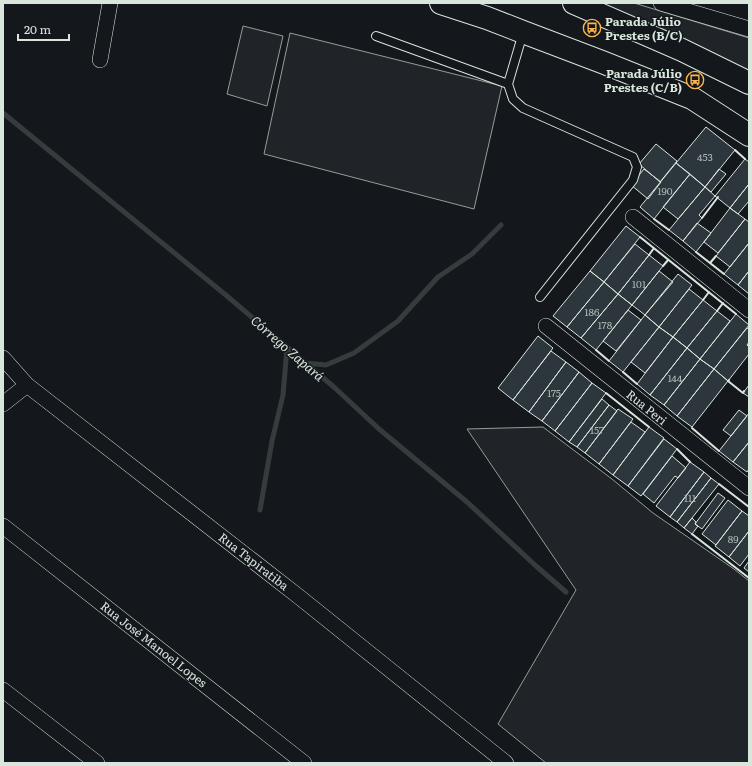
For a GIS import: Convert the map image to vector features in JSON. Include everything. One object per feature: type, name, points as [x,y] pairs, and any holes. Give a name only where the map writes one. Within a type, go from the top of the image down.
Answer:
[{"type":"main road","points":[[440,3],[487,18],[692,98],[749,135]]},
{"type":"main road","points":[[574,3],[682,50],[749,83]]},
{"type":"street","points":[[100,60],[110,3]]},
{"type":"street","points":[[661,3],[749,29]]},
{"type":"street","points":[[633,217],[749,310]]},
{"type":"street","name":"Rua Peri","points":[[546,326],[749,488]]},
{"type":"street","name":"Rua Tapiratiba","points":[[3,358],[28,385],[298,596],[506,763]]},
{"type":"street","points":[[3,404],[28,385]]},
{"type":"street","name":"Rua José Manoel Lopes","points":[[3,526],[304,763]]},
{"type":"street","points":[[3,690],[97,763]]},
{"type":"lane","points":[[523,32],[508,84],[513,99],[523,108],[633,157],[637,167],[633,180],[540,297]]},
{"type":"lane","points":[[376,36],[508,84]]},
{"type":"shaded area","points":[[579,3],[634,3],[749,38],[749,80]]},
{"type":"shaded area","points":[[243,26],[283,36],[267,106],[227,94]]},
{"type":"shaded area","points":[[290,33],[502,86],[474,209],[264,154]]},
{"type":"shaded area","points":[[543,427],[612,479],[653,513],[749,581],[749,763],[546,763],[498,724],[576,590],[467,429]]},
{"type":"building","points":[[706,127],[735,150],[705,187],[676,163]]},
{"type":"building","points":[[656,144],[677,161],[660,182],[639,164]]},
{"type":"building","points":[[745,159],[749,162],[749,184],[730,208],[715,196]]},
{"type":"building","points":[[676,163],[690,174],[654,219],[640,207]]},
{"type":"building","points":[[644,169],[661,182],[648,199],[631,185]]},
{"type":"building","points":[[719,169],[726,174],[711,192],[705,187]]},
{"type":"building","points":[[690,174],[705,187],[678,219],[663,207]]},
{"type":"building","points":[[749,184],[749,201],[738,214],[730,208]]},
{"type":"building","points":[[705,187],[715,196],[699,215],[702,218],[683,241],[669,230]]},
{"type":"building","points":[[730,208],[745,219],[718,253],[704,242]]},
{"type":"building","points":[[745,219],[749,222],[749,243],[730,267],[716,256]]},
{"type":"building","points":[[697,223],[711,233],[696,252],[683,241]]},
{"type":"building","points":[[626,226],[640,237],[604,282],[590,271]]},
{"type":"building","points":[[749,243],[749,271],[738,285],[724,274]]},
{"type":"building","points":[[635,244],[649,255],[618,294],[604,282]]},
{"type":"building","points":[[649,255],[663,266],[632,305],[618,294]]},
{"type":"building","points":[[590,271],[604,282],[567,327],[553,316]]},
{"type":"building","points":[[659,271],[673,282],[645,315],[632,305]]},
{"type":"building","points":[[749,271],[749,294],[738,285]]},
{"type":"building","points":[[678,274],[692,285],[659,327],[645,315]]},
{"type":"building","points":[[604,282],[618,294],[581,338],[567,327]]},
{"type":"building","points":[[689,289],[703,300],[673,337],[659,327]]},
{"type":"building","points":[[618,294],[632,305],[596,350],[581,338]]},
{"type":"building","points":[[703,300],[717,311],[687,348],[673,337]]},
{"type":"building","points":[[628,310],[641,320],[616,351],[603,341]]},
{"type":"building","points":[[717,311],[730,321],[700,359],[687,348]]},
{"type":"building","points":[[736,314],[749,325],[714,369],[700,359]]},
{"type":"building","points":[[645,315],[659,327],[623,372],[609,361]]},
{"type":"building","points":[[659,327],[673,337],[645,373],[631,362]]},
{"type":"building","points":[[747,328],[749,329],[749,342],[747,345],[749,347],[749,354],[728,381],[714,369]]},
{"type":"building","points":[[538,336],[553,348],[513,400],[498,388]]},
{"type":"building","points":[[673,337],[687,348],[650,395],[637,384]]},
{"type":"building","points":[[687,348],[700,359],[664,405],[650,395]]},
{"type":"building","points":[[551,351],[566,362],[529,412],[513,400]]},
{"type":"building","points":[[700,359],[714,369],[677,416],[664,405]]},
{"type":"building","points":[[566,362],[579,372],[542,421],[529,412]]},
{"type":"building","points":[[714,369],[728,381],[692,427],[677,416]]},
{"type":"building","points":[[579,372],[592,383],[555,431],[542,421]]},
{"type":"building","points":[[592,383],[606,393],[569,442],[555,431]]},
{"type":"building","points":[[749,385],[749,397],[743,393]]},
{"type":"building","points":[[602,399],[609,405],[577,447],[569,442]]},
{"type":"building","points":[[609,405],[617,411],[585,453],[577,447]]},
{"type":"building","points":[[618,409],[633,419],[599,464],[585,453]]},
{"type":"building","points":[[739,410],[747,416],[731,436],[723,430]]},
{"type":"building","points":[[749,413],[749,442],[733,462],[719,451]]},
{"type":"building","points":[[631,422],[645,432],[613,475],[599,464]]},
{"type":"building","points":[[649,427],[664,438],[628,486],[613,475]]},
{"type":"building","points":[[664,439],[677,449],[641,496],[628,486]]},
{"type":"building","points":[[749,442],[749,469],[747,472],[733,462]]},
{"type":"building","points":[[672,456],[686,468],[678,478],[675,476],[654,503],[643,494]]},
{"type":"building","points":[[690,462],[704,472],[670,517],[656,506]]},
{"type":"building","points":[[704,472],[711,478],[677,522],[670,517]]},
{"type":"building","points":[[711,478],[719,484],[684,528],[677,522]]},
{"type":"building","points":[[718,493],[725,498],[702,529],[695,524]]},
{"type":"building","points":[[728,500],[742,511],[716,545],[702,534]]},
{"type":"building","points":[[742,511],[749,516],[749,531],[729,557],[715,546]]},
{"type":"building","points":[[692,518],[698,526],[692,534],[684,528]]},
{"type":"building","points":[[749,531],[749,554],[740,566],[729,557]]},
{"type":"building","points":[[749,561],[749,572],[744,568]]},
{"type":"waterway","name":"Córrego Zapará","points":[[3,113],[227,296],[335,388],[379,429],[467,502],[566,592]]},
{"type":"waterway","points":[[306,363],[326,365],[354,353],[398,321],[438,277],[472,254],[501,225]]},
{"type":"waterway","points":[[260,510],[272,441],[283,395],[287,348]]},
{"type":"wall","points":[[735,150],[745,159]]},
{"type":"wall","points":[[702,218],[718,197]]},
{"type":"wall","points":[[654,219],[669,230]]},
{"type":"wall","points":[[640,237],[736,314]]},
{"type":"wall","points":[[649,255],[654,248]]},
{"type":"wall","points":[[696,252],[724,274]]},
{"type":"wall","points":[[710,263],[716,256]]},
{"type":"wall","points":[[663,266],[668,260]]},
{"type":"wall","points":[[703,300],[709,292]]},
{"type":"wall","points":[[717,311],[723,303]]},
{"type":"wall","points":[[596,350],[609,361]]},
{"type":"wall","points":[[623,372],[637,384]]},
{"type":"wall","points":[[729,380],[728,381],[743,393],[744,391]]},
{"type":"wall","points":[[606,393],[649,427]]},
{"type":"wall","points":[[692,428],[719,451]]},
{"type":"wall","points":[[677,449],[690,462]]},
{"type":"wall","points":[[719,484],[749,507]]},
{"type":"wall","points":[[692,534],[749,578]]},
{"type":"place","name":"Parada Júlio Prestes (B/C)","points":[[592,28]]},
{"type":"place","name":"Parada Júlio Prestes (C/B)","points":[[695,80]]}]
